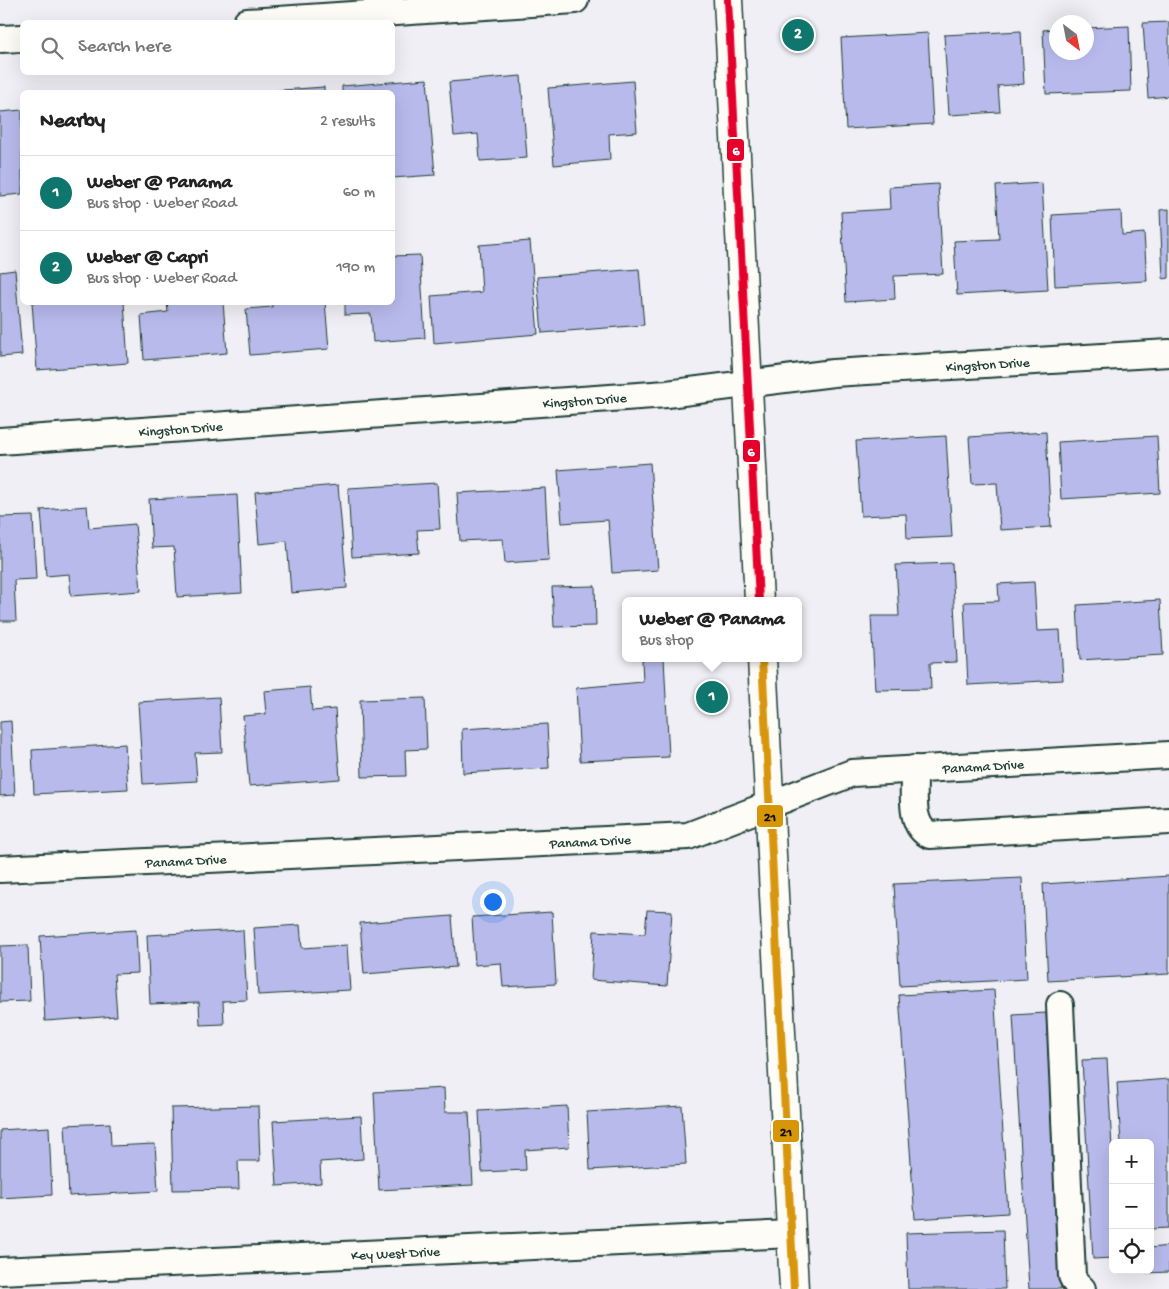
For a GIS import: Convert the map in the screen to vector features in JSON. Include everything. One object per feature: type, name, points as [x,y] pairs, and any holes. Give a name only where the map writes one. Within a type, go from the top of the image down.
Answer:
[{"type":"main road","points":[[728,0],[759,597]]},
{"type":"main road","points":[[762,662],[794,1289]]},
{"type":"street","points":[[277,20],[575,0]]},
{"type":"street","points":[[0,39],[20,38]]},
{"type":"street","name":"Kingston Drive","points":[[0,441],[667,394],[833,373],[1169,354]]},
{"type":"street","name":"Panama Drive","points":[[0,869],[688,836],[852,773],[1169,755]]},
{"type":"street","points":[[914,769],[917,823],[924,832],[930,835],[1169,821]]},
{"type":"street","points":[[1060,1005],[1072,1276],[1082,1289]]},
{"type":"street","name":"Key West Drive","points":[[0,1271],[791,1234]]},
{"type":"building","points":[[1169,22],[1169,96],[1148,98],[1143,23]]},
{"type":"building","points":[[1129,26],[1131,91],[1046,94],[1043,30],[1049,30],[1049,60],[1094,60],[1094,28]]},
{"type":"building","points":[[1021,31],[1024,84],[998,86],[1000,112],[949,115],[944,35]]},
{"type":"building","points":[[928,33],[933,124],[846,129],[841,38]]},
{"type":"building","points":[[521,76],[527,158],[480,161],[478,134],[454,136],[449,82]]},
{"type":"building","points":[[427,79],[435,175],[395,178],[395,90],[342,90],[342,86]]},
{"type":"building","points":[[633,81],[637,132],[609,134],[610,160],[554,165],[548,88]]},
{"type":"building","points":[[324,87],[324,90],[283,90]]},
{"type":"building","points":[[20,110],[20,194],[0,196],[0,112]]},
{"type":"building","points":[[1042,183],[1048,290],[957,295],[954,241],[999,239],[996,186]]},
{"type":"building","points":[[938,184],[943,274],[894,276],[895,299],[846,302],[841,212],[890,209],[889,187]]},
{"type":"building","points":[[1169,209],[1169,278],[1163,279],[1160,210]]},
{"type":"building","points":[[1121,211],[1122,235],[1144,233],[1147,281],[1055,286],[1052,215]]},
{"type":"building","points":[[530,241],[538,334],[434,343],[431,296],[482,292],[479,245]]},
{"type":"building","points":[[420,255],[425,338],[373,342],[371,314],[345,315],[345,305],[395,305],[395,256]]},
{"type":"building","points":[[639,269],[644,325],[542,333],[537,277]]},
{"type":"building","points":[[15,270],[22,355],[0,357],[0,272]]},
{"type":"building","points":[[32,305],[124,305],[128,363],[37,370]]},
{"type":"building","points":[[167,305],[223,305],[227,353],[144,360],[141,315],[168,312]]},
{"type":"building","points":[[272,305],[325,305],[329,349],[250,355],[246,309],[272,307]]},
{"type":"building","points":[[1046,432],[1051,527],[1000,530],[997,483],[972,484],[969,437]]},
{"type":"building","points":[[946,436],[952,537],[907,539],[906,514],[861,516],[856,441]]},
{"type":"building","points":[[1157,436],[1160,493],[1061,499],[1058,442]]},
{"type":"building","points":[[650,463],[658,570],[612,573],[608,520],[562,523],[558,470]]},
{"type":"building","points":[[437,483],[440,529],[417,530],[419,553],[352,557],[348,488]]},
{"type":"building","points":[[338,485],[347,588],[291,593],[287,541],[259,544],[255,492]]},
{"type":"building","points":[[545,488],[549,560],[505,563],[503,539],[460,541],[457,493]]},
{"type":"building","points":[[237,495],[242,593],[177,597],[174,547],[152,548],[149,499]]},
{"type":"building","points":[[87,506],[89,528],[135,524],[141,591],[71,596],[69,574],[46,576],[41,510]]},
{"type":"building","points":[[33,516],[36,579],[14,580],[16,621],[0,621],[0,517]]},
{"type":"building","points":[[952,563],[957,662],[930,663],[931,689],[875,690],[871,616],[899,616],[896,565]]},
{"type":"building","points":[[1034,582],[1037,631],[1060,630],[1063,680],[968,685],[964,602],[999,601],[998,584]]},
{"type":"building","points":[[595,586],[596,626],[554,627],[552,587]]},
{"type":"building","points":[[1160,600],[1163,655],[1080,660],[1077,605]]},
{"type":"building","points":[[642,662],[664,662],[669,757],[580,761],[576,688],[643,682]]},
{"type":"building","points":[[310,687],[312,711],[335,709],[340,779],[249,786],[243,716],[266,714],[264,691]]},
{"type":"building","points":[[219,697],[222,752],[195,753],[197,781],[143,784],[138,702]]},
{"type":"building","points":[[425,698],[427,749],[405,750],[406,776],[362,777],[360,700]]},
{"type":"building","points":[[11,721],[15,795],[0,796],[0,722]]},
{"type":"building","points":[[547,724],[549,768],[463,773],[462,729]]},
{"type":"building","points":[[125,744],[128,789],[34,794],[32,750]]},
{"type":"building","points":[[1169,876],[1169,974],[1048,981],[1043,884]]},
{"type":"building","points":[[1022,878],[1027,979],[900,986],[894,884]]},
{"type":"building","points":[[647,910],[672,911],[667,986],[591,980],[594,931],[645,934]]},
{"type":"building","points":[[552,912],[556,984],[503,987],[501,963],[475,965],[472,917]]},
{"type":"building","points":[[452,916],[456,967],[364,974],[360,923]]},
{"type":"building","points":[[300,925],[302,948],[347,945],[350,990],[258,995],[254,928]]},
{"type":"building","points":[[136,930],[138,973],[114,974],[117,1016],[45,1021],[40,936]]},
{"type":"building","points":[[243,930],[247,1000],[223,1001],[224,1024],[200,1025],[199,1002],[150,1004],[147,935]]},
{"type":"building","points":[[28,945],[30,1001],[0,1002],[0,946]]},
{"type":"building","points":[[994,990],[1008,1213],[915,1219],[899,995]]},
{"type":"building","points":[[1046,1013],[1061,1289],[1029,1289],[1013,1015]]},
{"type":"building","points":[[1107,1059],[1111,1139],[1109,1139],[1109,1258],[1093,1259],[1082,1060]]},
{"type":"building","points":[[1169,1079],[1169,1228],[1154,1229],[1154,1139],[1121,1139],[1117,1083]]},
{"type":"building","points":[[444,1088],[445,1112],[469,1112],[473,1185],[379,1190],[374,1092]]},
{"type":"building","points":[[258,1106],[260,1161],[238,1161],[239,1189],[173,1190],[171,1108]]},
{"type":"building","points":[[567,1106],[569,1147],[525,1150],[526,1170],[482,1172],[479,1111]]},
{"type":"building","points":[[682,1106],[686,1164],[590,1170],[587,1112]]},
{"type":"building","points":[[361,1116],[363,1159],[320,1162],[321,1183],[277,1186],[273,1121]]},
{"type":"building","points":[[110,1123],[111,1146],[155,1144],[158,1191],[69,1196],[65,1125]]},
{"type":"building","points":[[49,1127],[52,1195],[0,1198],[0,1130]]},
{"type":"building","points":[[1003,1230],[1005,1289],[908,1289],[906,1233]]},
{"type":"building","points":[[1169,1246],[1169,1272],[1154,1273],[1154,1248]]},
{"type":"transit line","name":"6","points":[[728,0],[759,597]]},
{"type":"transit line","name":"21","points":[[762,662],[794,1289]]},
{"type":"place","name":"Weber @ Capri","points":[[798,35]]},
{"type":"place","name":"Weber @ Panama","points":[[712,697]]}]
